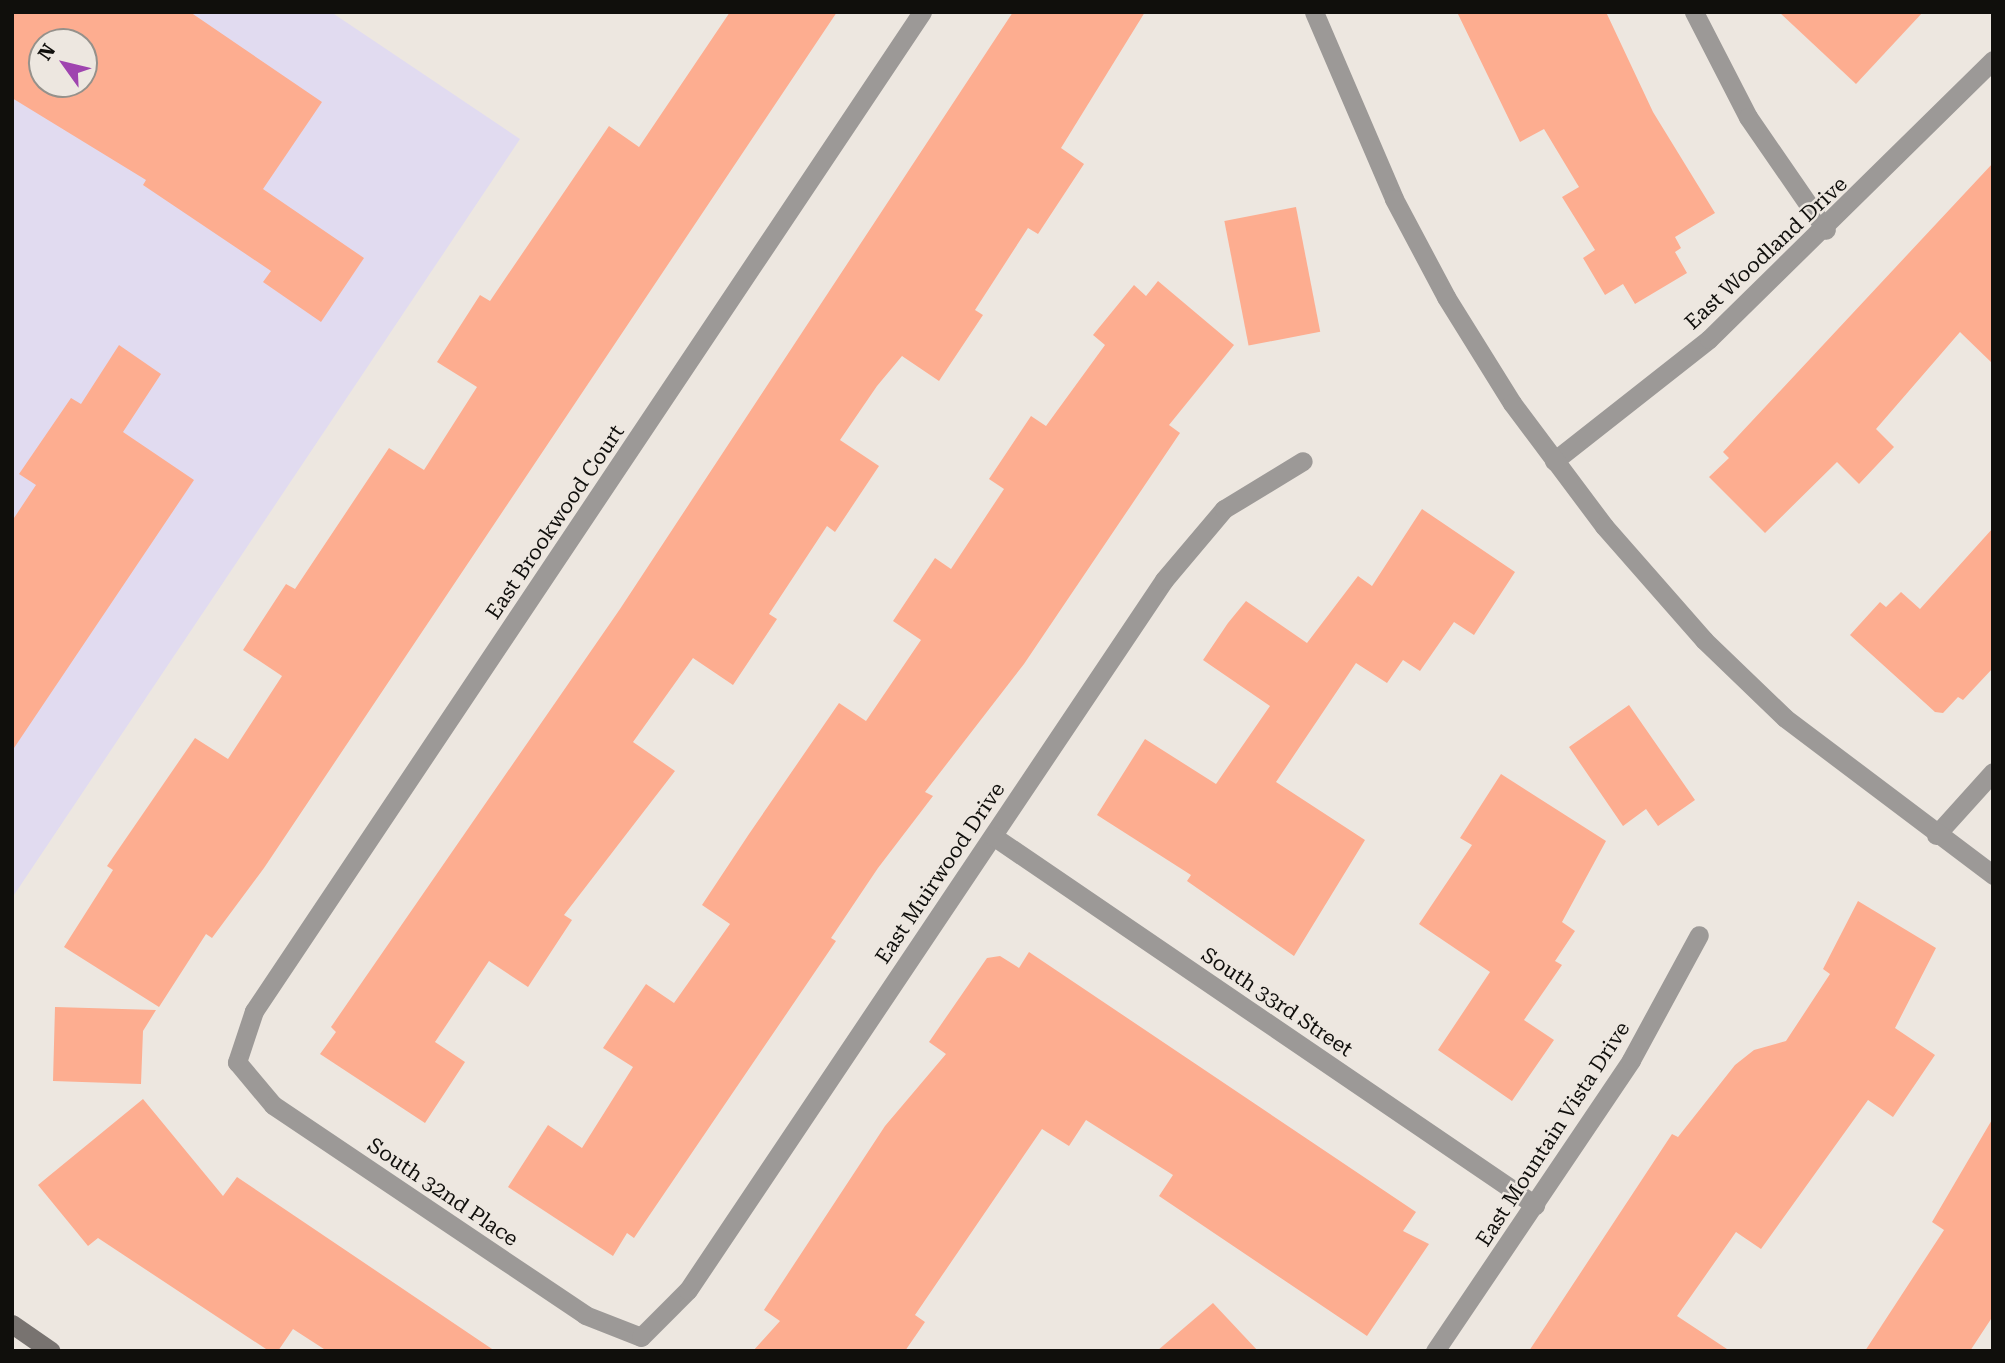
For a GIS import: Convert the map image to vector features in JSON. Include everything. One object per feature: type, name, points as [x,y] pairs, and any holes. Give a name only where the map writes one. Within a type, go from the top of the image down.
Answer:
[{"type":"main road","points":[[12,1324],[51,1351]]},
{"type":"street","name":"East Brookwood Court","points":[[237,1062],[254,1010],[922,12]]},
{"type":"street","points":[[1314,12],[1420,248],[1554,461],[1704,640],[1786,719],[1936,835],[1993,875]]},
{"type":"street","points":[[1694,12],[1748,117],[1826,230]]},
{"type":"street","name":"East Woodland Drive","points":[[1554,461],[1709,339],[1826,230],[1993,60]]},
{"type":"street","name":"East Muirwood Drive","points":[[641,1337],[688,1290],[1164,580],[1224,509],[1303,461]]},
{"type":"street","points":[[1936,835],[1993,772]]},
{"type":"street","name":"South 33rd Street","points":[[993,836],[1535,1205]]},
{"type":"street","name":"East Mountain Vista Drive","points":[[1435,1351],[1631,1060],[1699,935]]},
{"type":"street","name":"South 32nd Place","points":[[237,1062],[284,1113],[585,1315],[641,1337]]},
{"type":"shaded area","points":[[12,12],[331,12],[520,139],[12,898]]},
{"type":"building","points":[[12,12],[190,12],[322,102],[263,189],[364,258],[321,322],[263,282],[271,271],[143,185],[146,180],[12,98]]},
{"type":"building","points":[[730,12],[837,12],[264,868],[212,938],[206,934],[159,1007],[64,947],[113,870],[107,866],[195,738],[228,759],[282,676],[243,650],[286,584],[295,589],[389,448],[424,470],[477,387],[437,362],[480,295],[490,301],[609,126],[639,147]]},
{"type":"building","points":[[1013,12],[1145,12],[1061,148],[1084,164],[1038,234],[1028,228],[975,310],[983,315],[939,381],[902,356],[877,386],[840,440],[879,466],[835,532],[827,526],[769,614],[777,619],[733,685],[693,658],[633,742],[675,771],[564,915],[572,920],[528,987],[489,961],[435,1042],[465,1062],[425,1123],[320,1054],[336,1032],[331,1027],[620,609]]},
{"type":"building","points":[[1457,12],[1606,12],[1653,112],[1715,213],[1675,237],[1681,248],[1675,252],[1687,273],[1635,304],[1623,284],[1605,295],[1583,258],[1595,250],[1562,197],[1579,187],[1544,129],[1520,142]]},
{"type":"building","points":[[1779,12],[1923,12],[1856,84]]},
{"type":"building","points":[[1993,163],[1993,364],[1960,332],[1876,429],[1894,447],[1859,484],[1837,462],[1765,533],[1709,477],[1729,458],[1723,452]]},
{"type":"building","points":[[1296,207],[1320,332],[1249,346],[1224,221]]},
{"type":"building","points":[[1158,281],[1234,345],[1169,425],[1180,433],[1024,664],[925,792],[933,796],[878,868],[831,938],[836,941],[634,1238],[627,1233],[613,1256],[508,1187],[548,1125],[582,1148],[633,1067],[603,1048],[646,984],[674,1003],[730,924],[702,905],[749,834],[839,703],[866,721],[921,640],[893,621],[935,558],[951,569],[1004,489],[989,479],[1031,416],[1046,426],[1105,345],[1093,335],[1134,285],[1146,296]]},
{"type":"building","points":[[119,345],[161,374],[123,432],[194,480],[12,751],[12,521],[36,485],[19,474],[71,398],[81,404]]},
{"type":"building","points":[[1422,509],[1515,572],[1474,635],[1454,622],[1420,671],[1403,660],[1387,683],[1356,663],[1276,782],[1365,840],[1294,956],[1187,881],[1191,875],[1097,815],[1145,739],[1216,784],[1270,706],[1203,660],[1228,623],[1246,601],[1307,643],[1358,576],[1372,586]]},
{"type":"building","points":[[1993,528],[1993,668],[1963,700],[1958,697],[1943,713],[1935,712],[1850,635],[1880,602],[1886,607],[1901,592],[1920,609]]},
{"type":"building","points":[[1629,705],[1695,800],[1658,826],[1646,809],[1623,826],[1569,747]]},
{"type":"building","points":[[1501,774],[1606,841],[1562,922],[1575,931],[1555,961],[1562,965],[1524,1020],[1554,1040],[1512,1101],[1438,1050],[1490,972],[1419,924],[1472,845],[1460,838]]},
{"type":"building","points":[[1858,901],[1936,948],[1895,1028],[1935,1055],[1893,1117],[1868,1100],[1761,1249],[1736,1232],[1677,1316],[1730,1351],[1529,1351],[1672,1134],[1678,1137],[1735,1065],[1754,1050],[1786,1041],[1830,974],[1823,969]]},
{"type":"building","points":[[1029,952],[1416,1212],[1403,1231],[1429,1244],[1367,1336],[1159,1196],[1173,1175],[1086,1120],[1069,1146],[1042,1129],[915,1315],[925,1322],[905,1351],[753,1351],[780,1321],[764,1310],[885,1126],[946,1054],[929,1042],[987,958],[1000,956],[1019,968]]},
{"type":"building","points":[[55,1007],[156,1010],[143,1031],[141,1084],[53,1081]]},
{"type":"building","points":[[143,1099],[223,1196],[237,1177],[495,1351],[327,1351],[293,1329],[278,1351],[269,1351],[98,1238],[88,1246],[38,1185]]},
{"type":"building","points":[[1993,1118],[1993,1316],[1970,1351],[1865,1351],[1944,1230],[1932,1222]]},
{"type":"building","points":[[1213,1303],[1258,1351],[1157,1351]]}]
